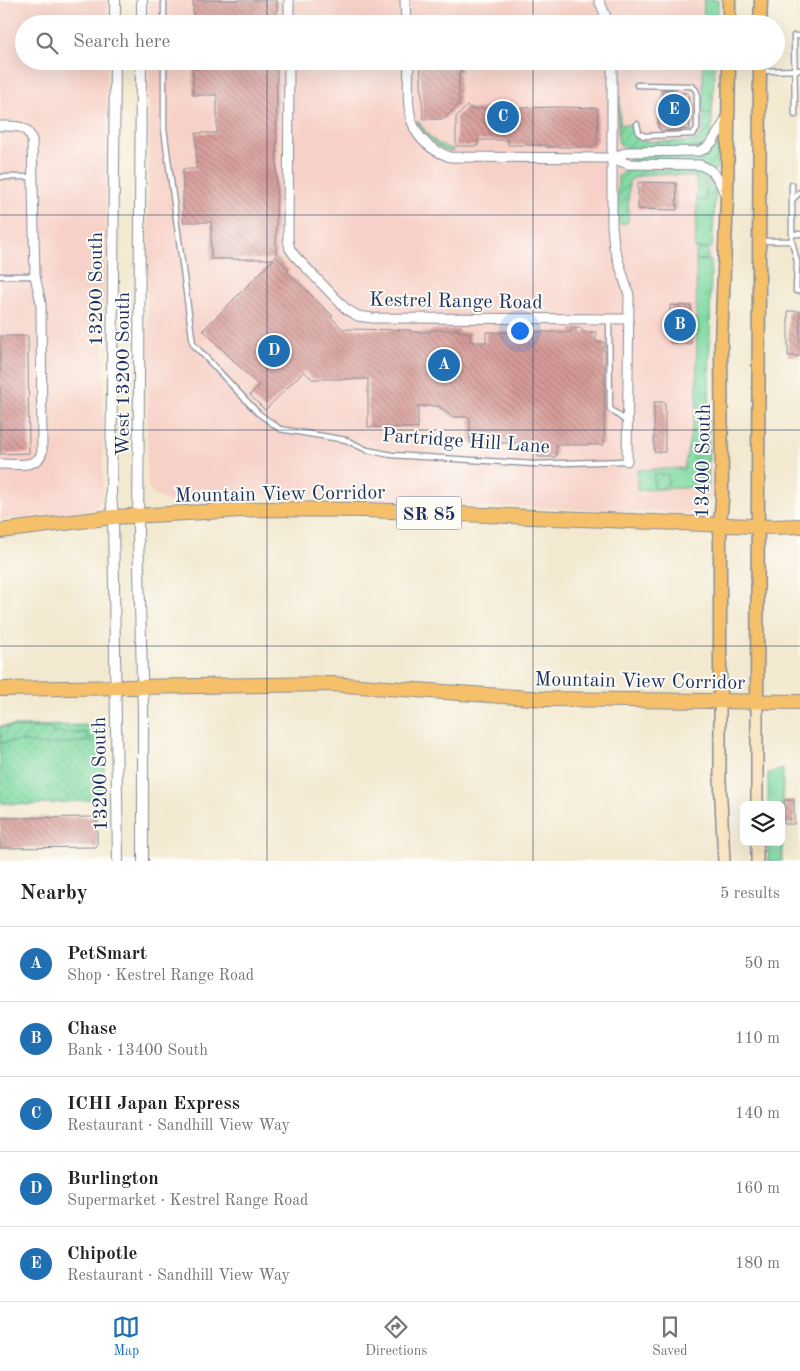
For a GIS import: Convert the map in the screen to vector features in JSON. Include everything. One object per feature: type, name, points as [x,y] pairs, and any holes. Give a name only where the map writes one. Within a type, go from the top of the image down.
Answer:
[{"type":"highway","name":"Mountain View Corridor","points":[[0,530],[113,517],[211,510],[289,509],[366,510],[758,526],[800,526]]},
{"type":"highway","name":"Mountain View Corridor","points":[[0,689],[331,684],[545,700],[800,702]]},
{"type":"main road","points":[[729,0],[729,15]]},
{"type":"main road","points":[[760,0],[760,15]]},
{"type":"main road","name":"13400 South","points":[[724,861],[720,780],[721,342],[727,198],[729,70]]},
{"type":"main road","points":[[757,801],[760,70]]},
{"type":"main road","points":[[757,846],[757,861]]},
{"type":"street","points":[[115,0],[115,15]]},
{"type":"street","points":[[142,0],[142,15]]},
{"type":"street","points":[[289,0],[289,15]]},
{"type":"street","points":[[405,0],[406,15]]},
{"type":"street","points":[[599,0],[605,15]]},
{"type":"street","name":"13200 South","points":[[113,517],[114,70]]},
{"type":"street","name":"West 13200 South","points":[[142,70],[139,516],[142,687]]},
{"type":"street","name":"Kestrel Range Road","points":[[289,70],[288,240],[294,256],[346,309],[358,316],[372,318],[629,319]]},
{"type":"street","points":[[409,70],[409,110],[411,122],[419,137],[427,145],[443,154],[458,158],[612,158],[628,152],[700,151],[713,141],[728,116]]},
{"type":"street","name":"Partridge Hill Lane","points":[[612,70],[613,241],[629,295],[627,461]]},
{"type":"street","points":[[0,126],[20,126],[29,133],[32,140],[35,276],[41,303],[41,455],[38,461],[34,463],[0,464]]},
{"type":"street","points":[[612,158],[628,164],[692,164],[707,168],[717,176],[727,198]]},
{"type":"street","points":[[113,517],[116,687]]},
{"type":"street","name":"13200 South","points":[[116,687],[118,861]]},
{"type":"street","points":[[142,687],[143,861]]},
{"type":"lane","points":[[164,0],[164,15]]},
{"type":"lane","points":[[796,115],[797,36]]},
{"type":"lane","name":"Partridge Hill Lane","points":[[164,70],[164,129],[193,344],[258,413],[280,429],[346,440],[367,450],[392,456],[534,464],[627,461]]},
{"type":"lane","points":[[637,85],[692,86],[696,90],[697,109],[696,129],[690,136],[644,136],[639,133],[637,124]]},
{"type":"lane","points":[[0,177],[33,177]]},
{"type":"lane","points":[[792,185],[792,241],[798,262],[796,291],[800,291]]},
{"type":"lane","points":[[792,200],[800,192]]},
{"type":"lane","points":[[792,211],[800,211]]},
{"type":"lane","points":[[792,234],[800,234]]},
{"type":"lane","points":[[760,241],[792,241]]},
{"type":"lane","points":[[0,276],[35,276]]},
{"type":"lane","points":[[609,319],[610,409],[628,423]]},
{"type":"shaded area","points":[[0,0],[107,0],[107,15],[15,15],[15,70],[107,70],[103,493],[97,505],[91,510],[84,512],[0,520]]},
{"type":"shaded area","points":[[149,0],[719,0],[719,15],[149,15]]},
{"type":"shaded area","points":[[149,70],[716,70],[713,129],[718,146],[710,318],[710,493],[708,501],[701,510],[692,513],[376,502],[310,495],[263,495],[168,501],[155,496],[149,489],[147,480]]},
{"type":"green space","points":[[704,0],[718,0],[718,15],[703,15]]},
{"type":"green space","points":[[703,70],[714,70],[712,113],[703,113]]},
{"type":"green space","points":[[620,95],[620,124],[631,125],[633,135],[640,141],[688,142],[698,140],[703,131],[703,114],[712,114],[710,135],[705,143],[695,149],[626,149],[618,141],[618,98]]},
{"type":"green space","points":[[416,122],[419,122],[433,140],[453,149],[453,152],[436,145],[427,137]]},
{"type":"green space","points":[[718,146],[717,169],[715,170],[629,161],[630,155]]},
{"type":"green space","points":[[624,169],[701,171],[706,175],[705,200],[696,200],[697,183],[695,177],[652,174],[636,177],[629,181],[628,221],[627,223],[620,224],[617,222],[618,176]]},
{"type":"green space","points":[[709,173],[716,183],[712,248],[695,249],[697,201],[706,201]]},
{"type":"green space","points":[[696,249],[708,249],[708,260],[696,260]]},
{"type":"green space","points":[[696,260],[711,261],[708,488],[637,490],[637,470],[684,468],[697,403]]},
{"type":"green space","points":[[654,474],[668,474],[668,488],[654,489]]},
{"type":"green space","points":[[106,725],[103,799],[31,805],[0,803],[0,726]]},
{"type":"green space","points":[[0,727],[52,728],[53,733],[86,733],[92,741],[44,745],[21,741],[0,743]]},
{"type":"green space","points":[[783,769],[783,801],[768,801],[768,773]]},
{"type":"green space","points":[[768,846],[782,846],[782,861],[768,861]]},
{"type":"building","points":[[193,0],[277,0],[277,15],[193,15]]},
{"type":"building","points":[[193,70],[277,70],[276,257],[289,270],[287,272],[333,316],[331,317],[343,329],[411,330],[411,332],[459,330],[459,332],[470,332],[470,342],[486,342],[486,332],[571,332],[571,328],[582,328],[582,332],[596,332],[596,342],[604,342],[605,351],[604,445],[556,445],[556,457],[538,457],[538,443],[470,443],[470,417],[453,417],[438,406],[418,406],[418,428],[368,427],[368,379],[312,379],[304,371],[265,410],[250,395],[259,386],[203,330],[274,259],[211,259],[211,222],[183,222],[183,169],[196,169],[196,133],[217,133],[217,95],[193,95]]},
{"type":"building","points":[[420,70],[461,70],[459,72],[459,104],[444,119],[423,119]]},
{"type":"building","points":[[662,90],[674,90],[674,93],[688,93],[690,129],[661,131],[658,128],[658,111],[662,110]]},
{"type":"building","points":[[467,106],[470,109],[598,108],[597,142],[592,147],[546,147],[546,145],[508,145],[508,140],[478,140],[478,146],[456,146],[456,117]]},
{"type":"building","points":[[638,182],[676,183],[677,210],[638,209]]},
{"type":"building","points":[[670,305],[691,306],[691,344],[670,343],[668,320],[670,320]]},
{"type":"building","points":[[788,311],[800,311],[800,356],[788,356]]},
{"type":"building","points":[[0,336],[28,336],[29,453],[0,454]]},
{"type":"building","points":[[654,402],[665,402],[665,452],[654,452]]},
{"type":"building","points":[[794,800],[794,824],[785,824],[784,801]]},
{"type":"building","points":[[97,817],[97,847],[0,848],[0,818]]},
{"type":"place","name":"Chipotle","points":[[674,110]]},
{"type":"place","name":"ICHI Japan Express","points":[[503,117]]},
{"type":"place","name":"Chase","points":[[680,325]]},
{"type":"place","name":"Burlington","points":[[274,351]]},
{"type":"place","name":"PetSmart","points":[[444,365]]}]
